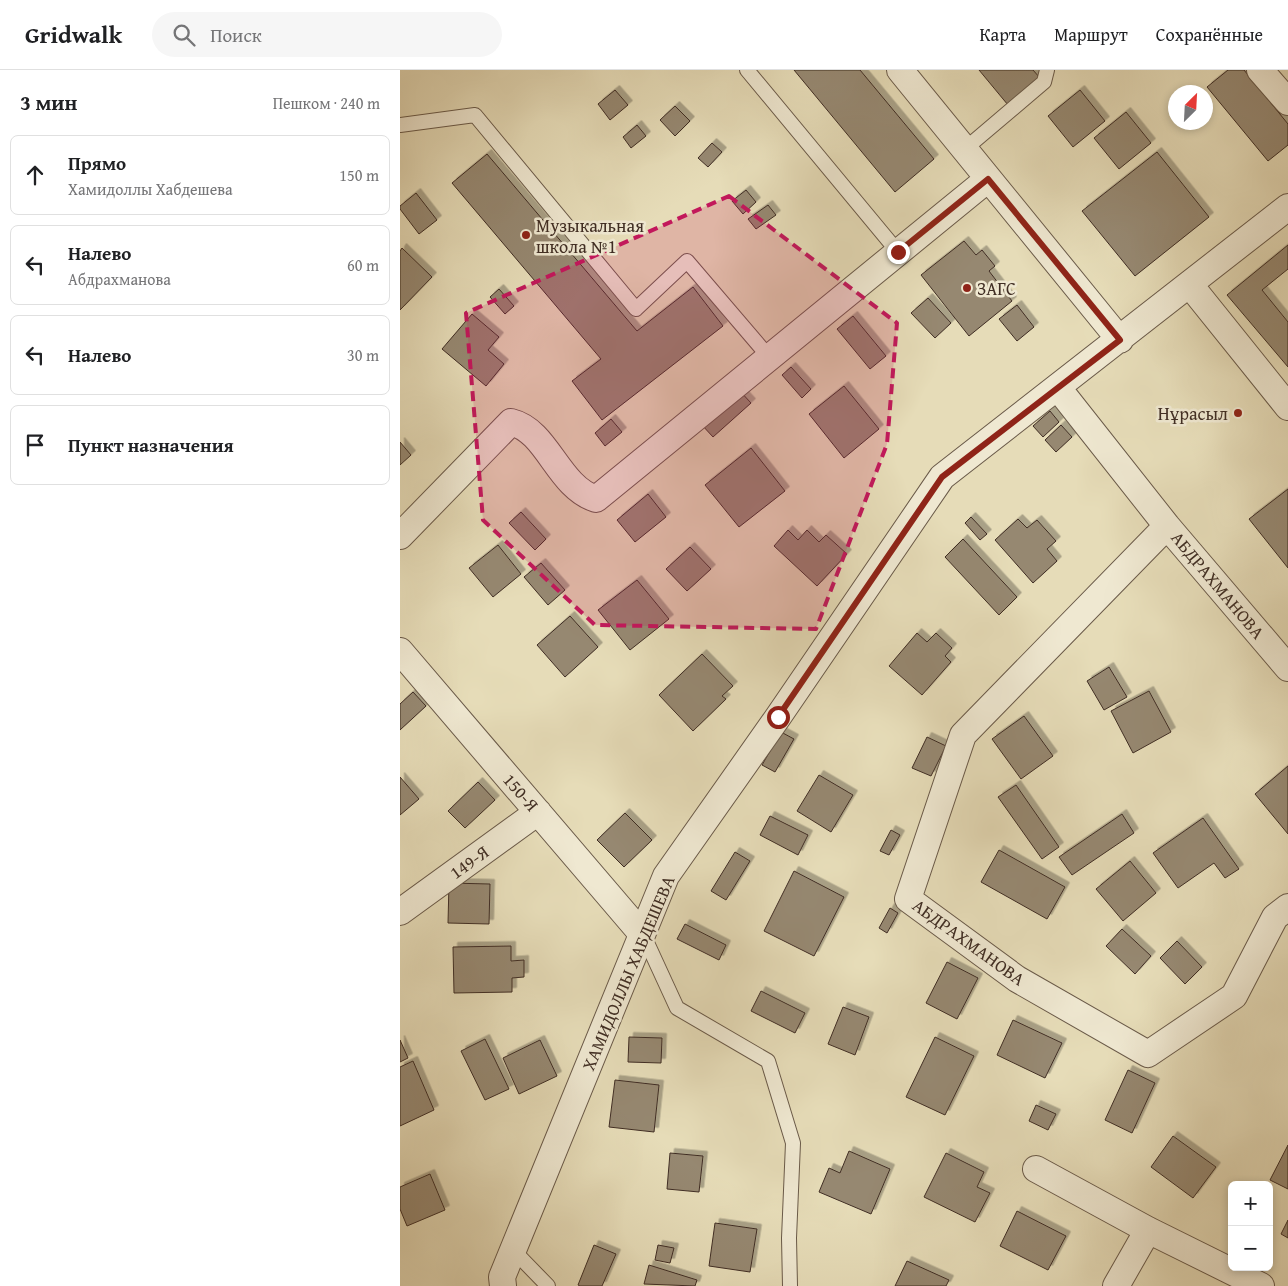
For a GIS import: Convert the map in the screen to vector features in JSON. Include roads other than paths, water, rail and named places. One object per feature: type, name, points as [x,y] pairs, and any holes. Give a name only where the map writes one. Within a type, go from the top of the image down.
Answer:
[{"type":"street","points":[[900,70],[1120,340]]},
{"type":"street","points":[[1260,70],[1288,102]]},
{"type":"street","points":[[400,536],[511,422],[525,426],[571,484],[583,494],[596,499],[988,179]]},
{"type":"street","name":"ХАМИДОЛЛЫ ХАБДЕШЕВА","points":[[504,1286],[502,1276],[514,1251],[666,876],[778,717],[942,477],[1288,207]]},
{"type":"street","points":[[1190,285],[1288,407]]},
{"type":"street","name":"АБДРАХМАНОВА","points":[[1058,388],[1167,526],[1288,668]]},
{"type":"street","name":"АБДРАХМАНОВА","points":[[1167,526],[962,734],[908,899],[1017,979],[1148,1054],[1234,996],[1275,917],[1288,907]]},
{"type":"street","name":"150-Я","points":[[400,651],[642,934]]},
{"type":"street","name":"149-Я","points":[[400,912],[538,812]]},
{"type":"street","points":[[1036,1168],[1148,1230],[1261,1286]]},
{"type":"street","points":[[1116,1286],[1148,1230]]},
{"type":"lane","points":[[747,70],[898,252]]},
{"type":"lane","points":[[965,149],[1044,82],[1047,70]]},
{"type":"lane","points":[[400,125],[475,115],[636,309],[687,261],[769,357]]},
{"type":"lane","points":[[642,934],[677,1008],[768,1062],[793,1143],[789,1238],[790,1286]]},
{"type":"lane","points":[[514,1251],[548,1286]]},
{"type":"place","name":"Музыкальная школа №1","points":[[526,235]]},
{"type":"place","name":"ЗАГС","points":[[967,288]]},
{"type":"place","name":"Нұрасыл","points":[[1238,413]]}]
